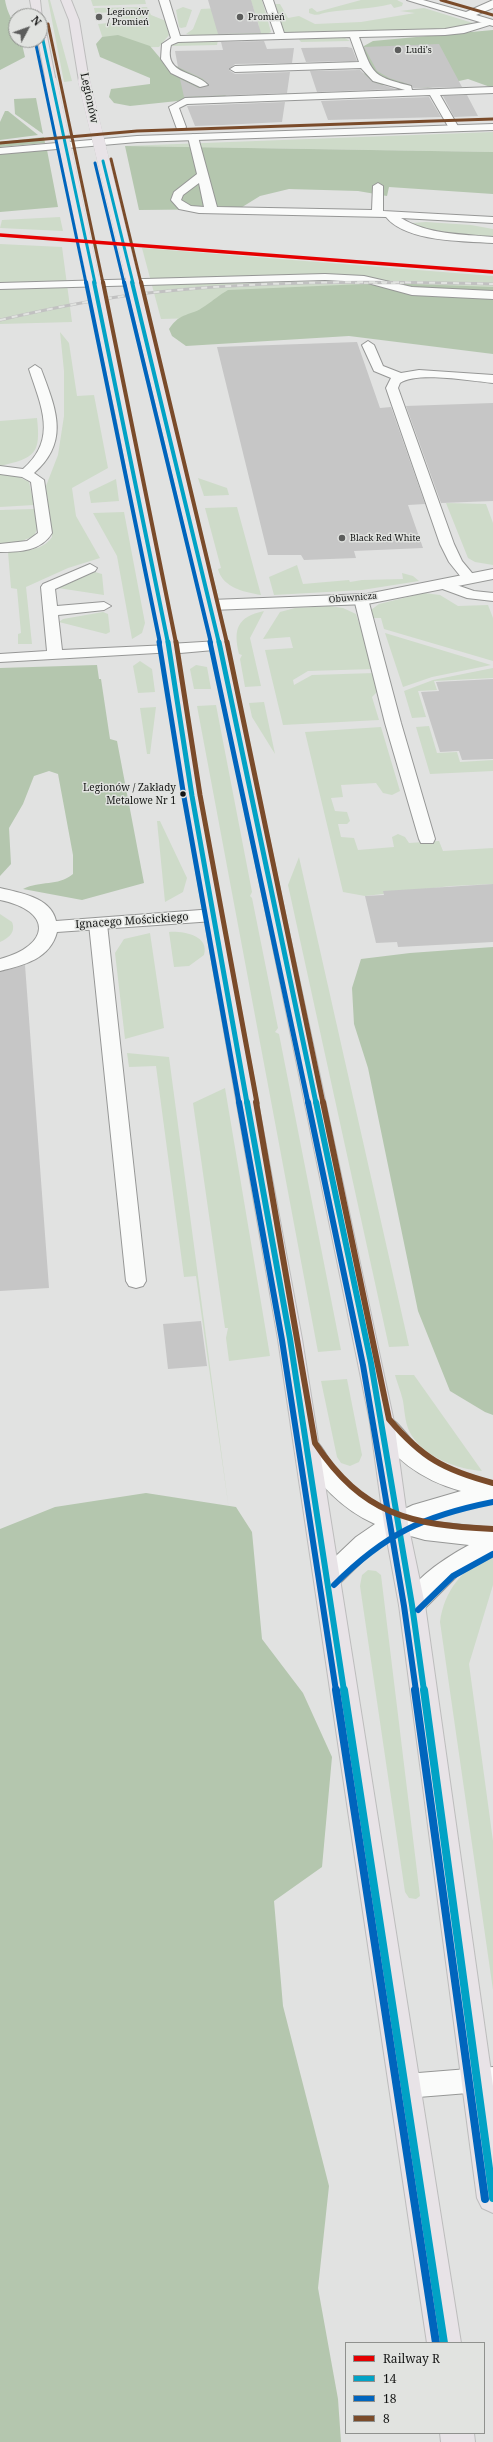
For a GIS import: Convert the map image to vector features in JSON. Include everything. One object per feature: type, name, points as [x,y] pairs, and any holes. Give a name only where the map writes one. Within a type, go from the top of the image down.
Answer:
[{"type":"main road","name":"Legionów","points":[[66,0],[74,20],[84,81],[211,605],[382,1422],[396,1524],[412,1605],[485,2080],[493,2198]]},
{"type":"main road","points":[[44,48],[123,416],[168,649],[307,1446],[406,2086],[444,2342]]},
{"type":"street","points":[[412,0],[491,23]]},
{"type":"street","points":[[465,16],[490,6],[493,2]]},
{"type":"street","points":[[0,151],[78,144],[193,137],[493,126]]},
{"type":"street","name":"Obuwnicza","points":[[211,605],[361,599],[493,574]]},
{"type":"street","points":[[168,649],[219,646]]},
{"type":"street","points":[[0,894],[12,895],[32,902],[45,914],[50,927],[48,938],[39,949],[25,958],[0,965]]},
{"type":"street","name":"Ignacego Mościckiego","points":[[50,927],[214,915]]},
{"type":"street","points":[[382,1422],[410,1456],[428,1470],[443,1478],[493,1492]]},
{"type":"street","points":[[307,1446],[328,1476],[346,1494],[372,1512],[396,1524],[439,1534],[493,1538]]},
{"type":"street","points":[[328,1580],[366,1542],[418,1511],[493,1492]]},
{"type":"street","points":[[412,1605],[426,1588],[453,1565],[493,1545]]},
{"type":"lane","points":[[164,0],[176,39]]},
{"type":"lane","points":[[268,0],[280,36]]},
{"type":"lane","points":[[203,85],[177,74],[170,67],[164,51],[167,44],[176,39],[445,32],[464,30],[491,23]]},
{"type":"lane","points":[[354,35],[366,70],[374,77],[431,93],[454,128]]},
{"type":"lane","points":[[235,69],[365,65]]},
{"type":"lane","points":[[267,68],[279,98]]},
{"type":"lane","points":[[181,127],[174,106],[185,101],[493,90]]},
{"type":"lane","points":[[193,137],[210,208],[215,210]]},
{"type":"lane","points":[[202,174],[176,197],[176,203],[191,208],[215,210],[382,214],[493,220]]},
{"type":"lane","points":[[378,186],[382,214]]},
{"type":"lane","points":[[382,214],[411,229],[439,236],[493,240]]},
{"type":"lane","points":[[0,286],[337,278],[364,279],[412,291],[493,295]]},
{"type":"lane","points":[[368,345],[378,368],[400,377]]},
{"type":"lane","points":[[26,473],[41,461],[49,448],[51,416],[35,369]]},
{"type":"lane","points":[[470,579],[456,562],[447,544],[392,388],[394,381],[400,377],[419,374],[493,379]]},
{"type":"lane","points":[[0,470],[26,473],[37,480],[45,533],[41,540],[29,545],[0,548]]},
{"type":"lane","points":[[55,655],[48,587],[90,568]]},
{"type":"lane","points":[[442,584],[472,595],[493,597]]},
{"type":"lane","points":[[361,599],[393,723],[427,839]]},
{"type":"lane","points":[[50,611],[104,606]]},
{"type":"lane","points":[[0,658],[168,649]]},
{"type":"lane","points":[[98,924],[136,1281]]},
{"type":"lane","points":[[406,2086],[485,2080]]},
{"type":"green space","points":[[0,0],[5,0],[8,11],[8,48],[23,48],[25,57],[0,70]]},
{"type":"green space","points":[[48,0],[50,0],[72,81],[64,82]]},
{"type":"green space","points":[[91,0],[145,0],[146,4],[93,6]]},
{"type":"green space","points":[[247,0],[262,0],[271,32],[265,35],[197,36],[186,34],[193,29],[201,9],[220,8],[226,27],[259,26],[252,4],[249,4]]},
{"type":"green space","points":[[361,0],[397,0],[403,3],[402,6],[394,8],[391,4],[329,12],[317,15],[309,13],[309,9],[312,8],[317,12]]},
{"type":"green space","points":[[275,4],[280,4],[288,18],[299,16],[315,24],[361,22],[415,13],[400,11],[424,8],[473,23],[445,30],[288,34],[283,31]]},
{"type":"green space","points":[[147,7],[151,15],[166,21],[169,35],[159,47],[106,48],[98,24],[119,22],[116,12],[95,13],[94,8]]},
{"type":"green space","points":[[183,7],[192,10],[186,27],[181,28],[179,27],[176,10]]},
{"type":"green space","points":[[493,30],[493,88],[468,79],[428,88],[384,85],[364,86],[357,74],[370,73],[372,68],[361,52],[364,46],[373,41]]},
{"type":"green space","points":[[118,35],[150,46],[166,65],[189,68],[236,90],[225,96],[130,106],[114,103],[109,97],[111,89],[150,84],[150,78],[100,57],[96,44],[102,37]]},
{"type":"green space","points":[[343,37],[350,41],[301,42],[298,38]]},
{"type":"green space","points":[[218,40],[217,45],[171,46],[183,41]]},
{"type":"green space","points":[[36,98],[43,134],[15,114],[14,99]]},
{"type":"green space","points":[[5,111],[8,111],[38,135],[0,140],[0,122]]},
{"type":"green space","points":[[493,132],[493,152],[125,146]]},
{"type":"green space","points":[[44,137],[45,143],[0,147],[0,142]]},
{"type":"green space","points":[[125,146],[493,152],[493,194],[389,187],[387,196],[358,191],[289,189],[260,196],[239,209],[139,210]]},
{"type":"green space","points":[[47,150],[58,207],[0,212],[0,154]]},
{"type":"green space","points":[[60,217],[63,231],[0,228],[2,220]]},
{"type":"green space","points":[[426,222],[471,225],[493,229],[493,238],[448,235],[412,225],[412,223]]},
{"type":"green space","points":[[0,244],[62,247],[72,322],[0,324]]},
{"type":"green space","points":[[142,248],[493,276],[493,324],[271,316],[161,319]]},
{"type":"green space","points":[[386,283],[493,287],[493,354],[349,336],[186,346],[172,336],[169,329],[178,319],[200,309],[228,290]]},
{"type":"green space","points":[[60,332],[69,343],[77,396],[94,395],[108,468],[72,488],[76,516],[100,558],[68,568],[26,587],[32,644],[18,644],[18,634],[21,633],[17,589],[11,588],[8,552],[26,551],[38,548],[48,542],[52,537],[46,486],[58,455],[64,416],[64,371]]},
{"type":"green space","points":[[37,418],[38,440],[33,452],[28,457],[21,460],[0,466],[0,421]]},
{"type":"green space","points":[[0,474],[17,476],[29,482],[34,505],[0,507]]},
{"type":"green space","points":[[198,478],[227,488],[229,495],[204,496]]},
{"type":"green space","points":[[116,479],[119,501],[91,503],[89,492]]},
{"type":"green space","points":[[446,503],[486,504],[493,523],[493,565],[475,562],[468,558]]},
{"type":"green space","points":[[237,507],[261,595],[229,585],[224,581],[218,569],[221,568],[205,508]]},
{"type":"green space","points":[[34,509],[37,529],[34,536],[17,543],[0,545],[0,510]]},
{"type":"green space","points":[[124,512],[145,623],[142,633],[132,639],[117,556],[93,513]]},
{"type":"green space","points":[[297,565],[303,584],[349,580],[350,582],[362,580],[403,579],[402,573],[413,576],[419,581],[362,590],[274,595],[269,577]]},
{"type":"green space","points":[[95,572],[102,574],[104,595],[58,588]]},
{"type":"green space","points":[[424,593],[440,595],[458,606],[488,605],[493,618],[493,661],[384,629],[381,618],[372,618],[371,610],[379,604]]},
{"type":"green space","points":[[329,606],[343,608],[356,614],[374,669],[308,671],[293,680],[294,685],[312,675],[375,673],[380,689],[372,697],[379,720],[283,725],[265,650],[293,648],[290,637],[263,639],[280,612],[295,608]]},
{"type":"green space","points":[[264,611],[250,638],[261,686],[245,687],[240,659],[242,655],[239,654],[237,645],[237,631],[239,625],[248,617]]},
{"type":"green space","points":[[103,612],[108,614],[110,632],[106,634],[59,622],[63,619]]},
{"type":"green space","points":[[385,633],[491,665],[432,677],[403,687]]},
{"type":"green space","points":[[140,661],[152,669],[155,692],[138,693],[133,666]]},
{"type":"green space","points":[[97,665],[99,679],[101,679],[110,739],[117,741],[144,883],[82,900],[23,889],[30,886],[61,881],[73,874],[73,855],[58,774],[49,771],[34,776],[23,804],[9,828],[11,864],[0,876],[0,668]]},
{"type":"green space","points":[[196,665],[207,667],[211,689],[194,689],[190,669]]},
{"type":"green space","points":[[493,668],[493,678],[434,681],[437,690],[418,691],[426,717],[412,718],[404,691],[433,680]]},
{"type":"green space","points":[[264,702],[275,754],[252,717],[249,703]]},
{"type":"green space","points":[[216,705],[252,892],[250,896],[252,898],[278,1028],[275,1032],[279,1034],[341,1350],[318,1352],[197,706]]},
{"type":"green space","points":[[156,707],[150,754],[147,754],[140,708]]},
{"type":"green space","points":[[429,726],[437,753],[457,752],[460,762],[493,760],[493,771],[430,774],[416,727]]},
{"type":"green space","points":[[381,727],[400,791],[392,795],[383,793],[376,783],[341,785],[343,797],[331,798],[335,811],[347,812],[350,821],[347,824],[338,824],[341,837],[354,838],[358,850],[394,847],[392,837],[398,834],[405,837],[409,843],[439,841],[443,851],[493,848],[493,884],[451,886],[365,896],[343,892],[305,732]]},
{"type":"green space","points":[[157,821],[160,821],[187,878],[183,892],[165,902]]},
{"type":"green space","points":[[299,857],[409,1346],[389,1347],[288,885]]},
{"type":"green space","points":[[0,914],[12,922],[13,929],[9,937],[0,942]]},
{"type":"green space","points":[[169,932],[181,932],[199,939],[205,948],[204,955],[189,966],[174,967]]},
{"type":"green space","points":[[150,933],[164,1028],[125,1039],[115,953],[124,939]]},
{"type":"green space","points":[[493,947],[493,1415],[485,1412],[450,1391],[418,1311],[368,1068],[354,1024],[352,988],[361,959],[410,953]]},
{"type":"green space","points":[[127,1053],[169,1057],[229,1510],[196,1276],[184,1277],[156,1066],[129,1067]]},
{"type":"green space","points":[[225,1088],[270,1356],[229,1361],[226,1338],[228,1328],[225,1328],[193,1103]]},
{"type":"green space","points":[[395,1375],[414,1375],[482,1471],[463,1468],[443,1461],[418,1444],[408,1428],[402,1398]]},
{"type":"green space","points":[[347,1379],[362,1455],[359,1462],[350,1466],[341,1463],[337,1457],[321,1381]]},
{"type":"green space","points":[[146,1493],[236,1507],[252,1532],[262,1639],[303,1693],[332,1757],[322,1867],[274,1901],[283,2006],[329,2186],[318,2288],[338,2399],[341,2442],[0,2442],[0,1529],[55,1507]]},
{"type":"green space","points":[[493,1556],[493,1585],[469,1664],[493,1841],[493,1990],[440,1622],[446,1600],[457,1581],[473,1566],[482,1560]]},
{"type":"green space","points":[[368,1570],[376,1571],[381,1575],[420,1896],[416,1899],[409,1898],[405,1892],[360,1586],[362,1575]]},
{"type":"building","name":"Promień","points":[[208,0],[251,0],[261,33],[218,34]]},
{"type":"building","points":[[264,41],[267,49],[294,48],[292,63],[235,64],[229,70],[235,74],[290,72],[287,93],[184,97],[180,79],[199,88],[209,85],[203,79],[178,67],[175,51],[223,50],[221,42]]},
{"type":"building","points":[[439,44],[462,87],[413,88],[411,85],[389,78],[377,71],[364,47]]},
{"type":"building","points":[[301,48],[352,48],[357,61],[306,62]]},
{"type":"building","points":[[360,70],[373,82],[395,89],[317,92],[310,71]]},
{"type":"building","points":[[467,95],[478,116],[454,117],[443,96]]},
{"type":"building","points":[[429,97],[441,117],[328,120],[321,101]]},
{"type":"building","points":[[285,102],[282,122],[223,125],[195,126],[187,106]]},
{"type":"building","points":[[357,342],[380,408],[391,407],[425,504],[408,505],[423,548],[354,551],[356,558],[304,560],[301,555],[268,555],[217,347]]},
{"type":"building","points":[[493,403],[493,501],[441,503],[406,406]]},
{"type":"building","points":[[493,679],[493,759],[462,760],[459,751],[440,752],[421,692],[439,691],[436,682]]},
{"type":"building","points":[[493,884],[493,942],[398,947],[397,942],[376,943],[365,896],[384,895],[383,891]]},
{"type":"building","points":[[25,965],[49,1288],[0,1291],[0,972]]},
{"type":"building","points":[[201,1321],[207,1366],[168,1369],[163,1324]]},
{"type":"railway","points":[[0,320],[115,297],[176,290],[266,284],[357,282],[493,284]]},
{"type":"railway","points":[[355,283],[404,283]]},
{"type":"rail line","name":"R","points":[[0,235],[493,272]]},
{"type":"transit line","name":"8","points":[[441,0],[493,15]]},
{"type":"transit line","name":"8","points":[[48,24],[131,414],[177,647],[200,795],[243,1024],[315,1443],[330,1465],[344,1481],[364,1498],[380,1508],[398,1515],[435,1524],[493,1529]]},
{"type":"transit line","name":"18","points":[[37,48],[115,418],[161,650],[184,797],[282,1340],[436,2342]]},
{"type":"transit line","name":"14","points":[[45,48],[123,416],[169,649],[192,796],[290,1339],[444,2342]]},
{"type":"transit line","name":"8","points":[[0,143],[137,131],[493,119]]},
{"type":"transit line","name":"8","points":[[111,159],[219,603],[389,1419],[412,1445],[434,1462],[460,1473],[493,1483]]},
{"type":"transit line","name":"14","points":[[103,161],[211,605],[371,1363],[412,1605],[493,2198]]},
{"type":"transit line","name":"18","points":[[95,163],[203,607],[363,1365],[404,1606],[485,2199]]},
{"type":"transit line","name":"18","points":[[334,1585],[370,1552],[406,1528],[445,1513],[493,1502]]},
{"type":"transit line","name":"18","points":[[418,1610],[453,1576],[493,1554]]},
{"type":"place","name":"Legionów / Promień","points":[[99,17]]},
{"type":"place","name":"Promień","points":[[240,17]]},
{"type":"place","name":"Ludi's","points":[[398,50]]},
{"type":"place","name":"Black Red White","points":[[342,538]]},
{"type":"place","name":"Legionów / Zakłady Metalowe Nr 1","points":[[183,794]]}]
